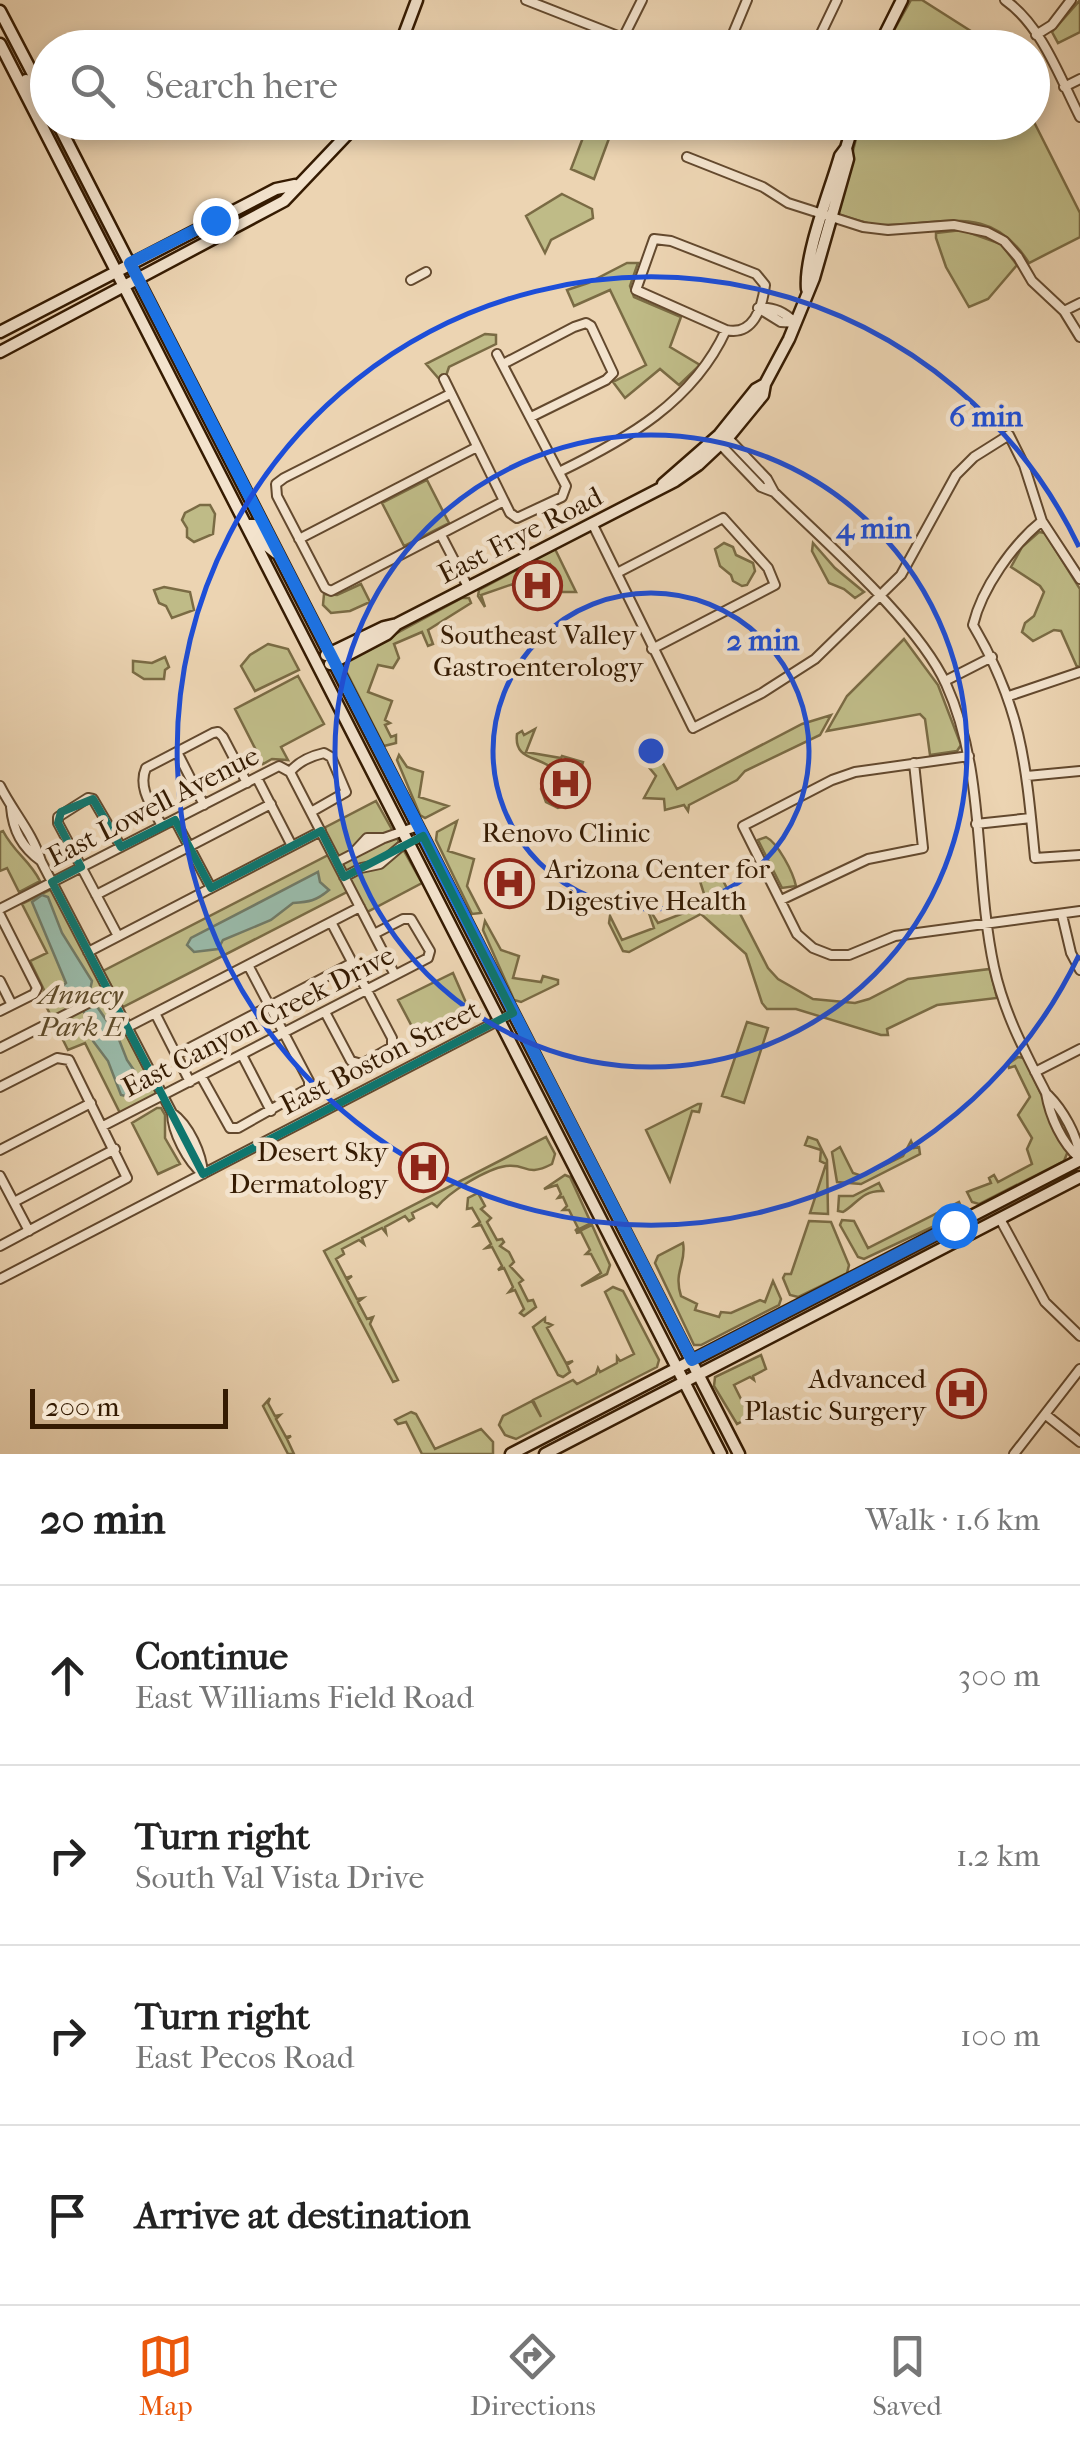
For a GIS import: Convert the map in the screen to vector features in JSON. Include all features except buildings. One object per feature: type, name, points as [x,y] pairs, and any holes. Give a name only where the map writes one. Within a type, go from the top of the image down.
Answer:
[{"type":"main road","points":[[406,30],[417,0]]},
{"type":"main road","points":[[887,30],[902,0]]},
{"type":"main road","points":[[0,11],[30,71]]},
{"type":"main road","points":[[0,44],[30,102]]},
{"type":"main road","points":[[14,70],[24,76],[30,88]]},
{"type":"main road","points":[[49,140],[720,1454]]},
{"type":"main road","points":[[59,140],[65,152],[79,164]]},
{"type":"main road","points":[[67,140],[740,1454]]},
{"type":"main road","points":[[0,352],[284,201],[343,140]]},
{"type":"main road","name":"East Frye Road","points":[[318,665],[387,634],[397,624],[663,485],[721,438],[756,389],[765,384],[796,323],[814,278],[827,217],[848,159],[848,140]]},
{"type":"main road","points":[[0,332],[276,189],[296,185]]},
{"type":"main road","points":[[211,456],[224,449]]},
{"type":"main road","points":[[247,525],[256,527],[266,545],[280,556]]},
{"type":"main road","points":[[572,1164],[586,1156]]},
{"type":"main road","points":[[510,1454],[1080,1159]]},
{"type":"main road","points":[[545,1454],[1080,1177]]},
{"type":"main road","points":[[1000,1219],[1002,1208],[1018,1199],[1022,1190]]},
{"type":"main road","points":[[860,1273],[868,1288]]},
{"type":"street","points":[[526,0],[603,30]]},
{"type":"street","points":[[560,13],[565,0]]},
{"type":"street","points":[[628,30],[642,0]]},
{"type":"street","points":[[734,30],[747,0]]},
{"type":"street","points":[[823,30],[837,0]]},
{"type":"street","points":[[1006,0],[1033,30]]},
{"type":"street","points":[[1044,30],[1071,0]]},
{"type":"street","points":[[1050,60],[1080,117]]},
{"type":"street","points":[[1064,86],[1080,78]]},
{"type":"street","points":[[686,158],[762,187],[788,203],[873,229],[954,225],[988,232],[1018,256],[1032,281],[1064,311],[1080,337]]},
{"type":"street","points":[[654,239],[671,241],[762,279],[765,292],[758,308],[745,331],[726,330],[636,290],[654,239]]},
{"type":"street","points":[[412,280],[426,272]]},
{"type":"street","points":[[1064,311],[1080,303]]},
{"type":"street","points":[[758,308],[785,313],[796,323]]},
{"type":"street","points":[[502,364],[586,323],[591,326],[613,373],[531,417]]},
{"type":"street","points":[[559,472],[621,442],[654,418],[694,380],[726,330]]},
{"type":"street","points":[[444,379],[510,513],[517,518],[525,515],[562,497],[566,486],[497,354]]},
{"type":"street","points":[[450,394],[276,484],[277,496],[325,588],[331,591],[504,502]]},
{"type":"street","points":[[592,524],[693,728],[804,668],[901,576],[956,474],[1008,435],[1024,465],[1042,521],[1080,579]]},
{"type":"street","points":[[721,438],[768,479],[774,492],[879,598],[922,645],[944,681],[969,756],[987,926],[1002,1000],[1046,1093],[1057,1104],[1078,1145],[1080,1159]]},
{"type":"street","points":[[299,539],[476,447]]},
{"type":"street","points":[[617,573],[724,518],[768,568],[775,585],[652,650]]},
{"type":"street","points":[[1042,521],[1020,538],[1006,559],[973,625],[992,657],[1019,728],[1035,858],[1080,855]]},
{"type":"street","points":[[441,535],[468,587]]},
{"type":"street","points":[[944,681],[992,657]]},
{"type":"street","points":[[1009,696],[1080,672]]},
{"type":"street","points":[[162,826],[141,782],[142,774],[177,752],[218,732],[247,783]]},
{"type":"street","points":[[177,752],[204,805]]},
{"type":"street","name":"East Lowell Avenue","points":[[0,912],[279,766],[290,772],[324,753],[331,757],[346,792],[311,812]]},
{"type":"street","points":[[969,756],[856,772],[832,780],[743,826],[797,934],[813,948],[849,956],[894,936],[1080,912]]},
{"type":"street","points":[[781,900],[868,858],[923,848],[914,763]]},
{"type":"street","points":[[1027,776],[1080,771]]},
{"type":"street","points":[[290,772],[396,975]]},
{"type":"street","points":[[257,778],[292,846]]},
{"type":"street","points":[[0,786],[11,807],[12,824],[26,850],[40,861],[52,882],[172,1113],[182,1121],[202,1161],[204,1174]]},
{"type":"street","points":[[118,936],[58,824],[58,817],[88,798],[93,799],[121,847]]},
{"type":"street","points":[[96,895],[271,804]]},
{"type":"street","points":[[976,824],[1031,818]]},
{"type":"street","points":[[175,820],[211,888]]},
{"type":"street","points":[[336,862],[402,831],[420,831]]},
{"type":"street","points":[[344,877],[380,864],[420,831]]},
{"type":"street","points":[[88,952],[320,832]]},
{"type":"street","points":[[128,1027],[360,907]]},
{"type":"street","points":[[0,912],[37,988],[34,994],[0,1012]]},
{"type":"street","points":[[1062,915],[1071,953],[1080,970]]},
{"type":"street","name":"East Canyon Creek Drive","points":[[103,1126],[428,958],[430,951],[411,919],[403,919],[374,934]]},
{"type":"street","points":[[325,1012],[348,1057],[357,1064],[392,1046],[392,1038],[331,922]]},
{"type":"street","points":[[176,1055],[352,963]]},
{"type":"street","points":[[201,1076],[230,1128],[310,1088],[248,965]]},
{"type":"street","points":[[0,981],[12,1005]]},
{"type":"street","points":[[0,1048],[110,992]]},
{"type":"street","points":[[155,1013],[190,1082]]},
{"type":"street","name":"East Boston Street","points":[[0,1279],[514,1013]]},
{"type":"street","points":[[1035,1072],[1080,1049]]},
{"type":"street","points":[[242,1054],[272,1110]]},
{"type":"street","points":[[0,1087],[63,1058],[69,1060],[127,1178],[0,1246]]},
{"type":"street","points":[[0,1150],[91,1103]]},
{"type":"street","points":[[14,1202],[115,1149]]},
{"type":"street","points":[[0,1176],[29,1231]]},
{"type":"street","points":[[1000,1219],[1044,1302],[1080,1336]]},
{"type":"street","points":[[1014,1454],[1080,1369]]},
{"type":"street","points":[[1046,1415],[1080,1442]]},
{"type":"highlighted area","points":[[93,799],[121,847],[175,820],[211,888],[321,831],[344,877],[423,836],[513,1013],[203,1174],[52,882],[81,867],[58,823],[61,812]]},
{"type":"green space","points":[[911,0],[922,0],[969,30],[894,30]]},
{"type":"green space","points":[[1080,0],[1080,32],[1058,43],[1052,32]]},
{"type":"green space","points":[[582,140],[608,140],[594,179],[571,169]]},
{"type":"green space","points":[[856,140],[1043,140],[1080,213],[1080,237],[1029,263],[998,231],[981,224],[945,221],[877,225],[837,214]]},
{"type":"green space","points":[[562,194],[592,209],[593,218],[551,240],[545,253],[526,216]]},
{"type":"green space","points":[[962,230],[1001,244],[1017,265],[988,299],[969,307],[946,267],[936,238],[936,233]]},
{"type":"green space","points":[[627,263],[638,263],[630,286],[634,297],[681,317],[670,347],[700,365],[679,385],[660,369],[625,398],[613,382],[646,365],[610,290],[574,306],[567,290]]},
{"type":"green space","points":[[485,334],[496,335],[496,344],[449,367],[440,380],[426,364]]},
{"type":"green space","points":[[427,480],[449,523],[404,546],[382,503]]},
{"type":"green space","points":[[200,505],[210,505],[215,514],[213,534],[194,542],[187,537],[182,520],[185,513]]},
{"type":"green space","points":[[1039,532],[1045,533],[1080,589],[1077,667],[1061,631],[1054,630],[1033,641],[1022,632],[1044,592],[1011,567],[1022,547]]},
{"type":"green space","points":[[724,543],[733,547],[736,555],[753,563],[755,571],[747,585],[733,581],[720,566],[715,549]]},
{"type":"green space","points":[[813,543],[864,592],[855,598],[829,583],[812,551]]},
{"type":"green space","points":[[555,549],[576,592],[561,592],[550,564],[529,572],[530,577],[516,583],[523,603],[513,584],[481,595],[485,607],[479,590]]},
{"type":"green space","points":[[361,584],[370,602],[350,611],[331,613],[323,605],[324,594],[337,595]]},
{"type":"green space","points":[[164,587],[190,592],[194,610],[172,618],[154,590]]},
{"type":"green space","points":[[462,598],[469,598],[471,603],[428,630],[433,644],[428,646],[422,632],[394,644],[399,658],[393,668],[378,665],[368,692],[392,701],[385,720],[390,723],[385,725],[391,737],[396,735],[396,743],[384,746],[344,667],[347,660]]},
{"type":"green space","points":[[904,639],[938,685],[961,745],[957,751],[930,755],[925,719],[920,714],[827,731],[847,696]]},
{"type":"green space","points":[[268,644],[288,649],[299,670],[255,691],[241,666]]},
{"type":"green space","points":[[165,657],[169,667],[164,679],[144,679],[133,672],[133,661],[152,663]]},
{"type":"green space","points":[[298,676],[324,724],[281,747],[288,760],[272,759],[263,764],[235,709]]},
{"type":"green space","points":[[831,715],[820,735],[745,771],[737,780],[689,805],[688,811],[684,805],[665,810],[664,799],[644,798],[656,776],[643,760],[647,760],[646,751],[654,747],[677,789],[802,724]]},
{"type":"green space","points":[[535,729],[526,752],[583,762],[581,769],[558,764],[550,799],[568,805],[558,808],[546,802],[541,789],[549,766],[519,748],[517,734]]},
{"type":"green space","points":[[399,755],[407,767],[423,772],[419,797],[448,806],[425,818],[420,815],[397,760]]},
{"type":"green space","points":[[376,801],[422,883],[367,912],[353,889],[123,1007],[103,971],[334,852],[322,829]]},
{"type":"green space","points":[[457,821],[448,851],[474,859],[467,886],[481,913],[472,914],[436,840],[437,832]]},
{"type":"green space","points":[[3,831],[40,881],[19,892],[7,868],[0,871]]},
{"type":"green space","points":[[766,837],[784,859],[796,886],[782,888],[758,840]]},
{"type":"green space","points":[[715,865],[768,968],[778,979],[813,999],[855,1003],[908,979],[990,969],[997,998],[937,1005],[887,1029],[888,1035],[881,1035],[796,1009],[767,1009],[746,954],[701,914],[629,952],[623,951],[609,923],[610,916],[622,940],[654,928],[646,904],[658,923],[684,913],[683,909],[706,900],[698,875]]},
{"type":"green space","name":"Annecy Park E","points":[[52,889],[157,1095],[120,1113],[85,1043],[68,1050],[42,998],[44,990],[30,961],[47,953],[22,904]]},
{"type":"green space","points":[[485,921],[501,950],[519,956],[513,978],[541,982],[543,976],[558,980],[558,984],[521,1002],[514,1000],[483,930]]},
{"type":"green space","points":[[453,973],[467,1005],[461,1014],[418,1038],[398,1000]]},
{"type":"green space","points":[[747,1022],[768,1028],[744,1103],[722,1096]]},
{"type":"green space","points":[[1018,1057],[1024,1058],[1068,1151],[1064,1161],[979,1204],[972,1202],[967,1192],[991,1183],[989,1178],[994,1175],[998,1182],[1032,1164],[1027,1149],[1032,1138],[1018,1115],[1030,1097],[1015,1066],[1009,1068],[1008,1064]]},
{"type":"green space","points":[[698,1104],[699,1112],[692,1111],[670,1181],[646,1130]]},
{"type":"green space","points":[[157,1108],[165,1115],[165,1138],[180,1164],[158,1174],[132,1123]]},
{"type":"green space","points":[[546,1137],[555,1154],[552,1164],[537,1170],[506,1166],[488,1172],[459,1188],[437,1207],[432,1203],[412,1213],[414,1218],[409,1221],[405,1216],[385,1227],[386,1233],[382,1228],[362,1238],[364,1244],[359,1240],[342,1249],[344,1254],[336,1259],[346,1278],[352,1276],[347,1280],[357,1299],[363,1298],[358,1302],[367,1319],[373,1317],[370,1324],[398,1380],[393,1382],[324,1251]]},
{"type":"green space","points":[[808,1137],[817,1140],[827,1160],[828,1214],[810,1213],[826,1164],[820,1161],[821,1150],[805,1145]]},
{"type":"green space","points":[[911,1141],[914,1148],[919,1147],[920,1154],[861,1184],[837,1182],[832,1152],[840,1147],[853,1173],[862,1176],[903,1156]]},
{"type":"green space","points":[[565,1175],[570,1177],[591,1223],[575,1231],[578,1228],[569,1210],[563,1210],[567,1206],[563,1197],[558,1198],[561,1194],[557,1185],[544,1189]]},
{"type":"green space","points":[[879,1183],[883,1191],[870,1193],[843,1212],[838,1211],[839,1196],[853,1196]]},
{"type":"green space","points":[[478,1193],[485,1206],[481,1209],[491,1218],[487,1222],[497,1240],[504,1242],[500,1246],[509,1252],[514,1262],[510,1266],[523,1280],[519,1283],[528,1301],[533,1300],[536,1307],[524,1316],[515,1290],[509,1292],[513,1287],[504,1268],[498,1270],[502,1266],[492,1247],[486,1248],[491,1244],[481,1225],[475,1226],[480,1222],[472,1208],[467,1209],[468,1198]]},
{"type":"green space","points":[[959,1202],[960,1214],[864,1259],[858,1257],[840,1225],[842,1220],[854,1221],[868,1248]]},
{"type":"green space","points":[[809,1221],[831,1222],[849,1265],[847,1273],[798,1297],[790,1295],[783,1278],[791,1274]]},
{"type":"green space","points":[[592,1225],[610,1265],[607,1274],[581,1286],[601,1273],[591,1254],[586,1254],[590,1250],[581,1232],[576,1233]]},
{"type":"green space","points":[[683,1243],[679,1287],[681,1296],[697,1304],[695,1310],[719,1317],[721,1312],[731,1313],[760,1300],[765,1302],[773,1281],[781,1299],[779,1305],[694,1345],[655,1263],[658,1256]]},
{"type":"green space","points":[[613,1287],[623,1291],[659,1360],[657,1367],[516,1439],[505,1435],[499,1425],[503,1416],[532,1401],[541,1417],[533,1400],[573,1380],[577,1384],[596,1374],[598,1368],[600,1372],[617,1363],[617,1357],[620,1361],[634,1354],[605,1292]]},
{"type":"green space","points":[[545,1318],[552,1325],[547,1328],[566,1363],[573,1361],[567,1365],[570,1372],[563,1377],[558,1375],[533,1327]]},
{"type":"green space","points":[[761,1355],[766,1369],[753,1376],[754,1380],[750,1377],[734,1385],[750,1417],[737,1424],[714,1386],[715,1377]]},
{"type":"green space","points":[[270,1398],[268,1403],[275,1416],[280,1415],[276,1419],[286,1437],[291,1436],[287,1439],[294,1454],[288,1454],[263,1406]]},
{"type":"green space","points":[[411,1412],[416,1414],[435,1449],[481,1429],[493,1442],[493,1454],[422,1454],[406,1422],[398,1424],[395,1420]]},
{"type":"shaded area","points":[[318,872],[320,882],[329,890],[320,897],[293,903],[271,920],[223,940],[218,949],[194,952],[187,945],[191,938]]},
{"type":"shaded area","points":[[42,895],[48,897],[62,933],[92,981],[89,995],[140,1079],[141,1094],[134,1098],[121,1095],[108,1061],[93,1041],[91,1024],[75,997],[58,998],[56,992],[66,983],[32,902]]},
{"type":"place","name":"Southeast Valley Gastroenterology","points":[[538,586]]},
{"type":"place","name":"Renovo Clinic","points":[[566,784]]},
{"type":"place","name":"Arizona Center for Digestive Health","points":[[510,884]]},
{"type":"place","name":"Desert Sky Dermatology","points":[[423,1167]]},
{"type":"place","name":"Advanced Plastic Surgery","points":[[961,1394]]},
{"type":"route","points":[[215,220],[130,263],[692,1360],[954,1225]]}]
